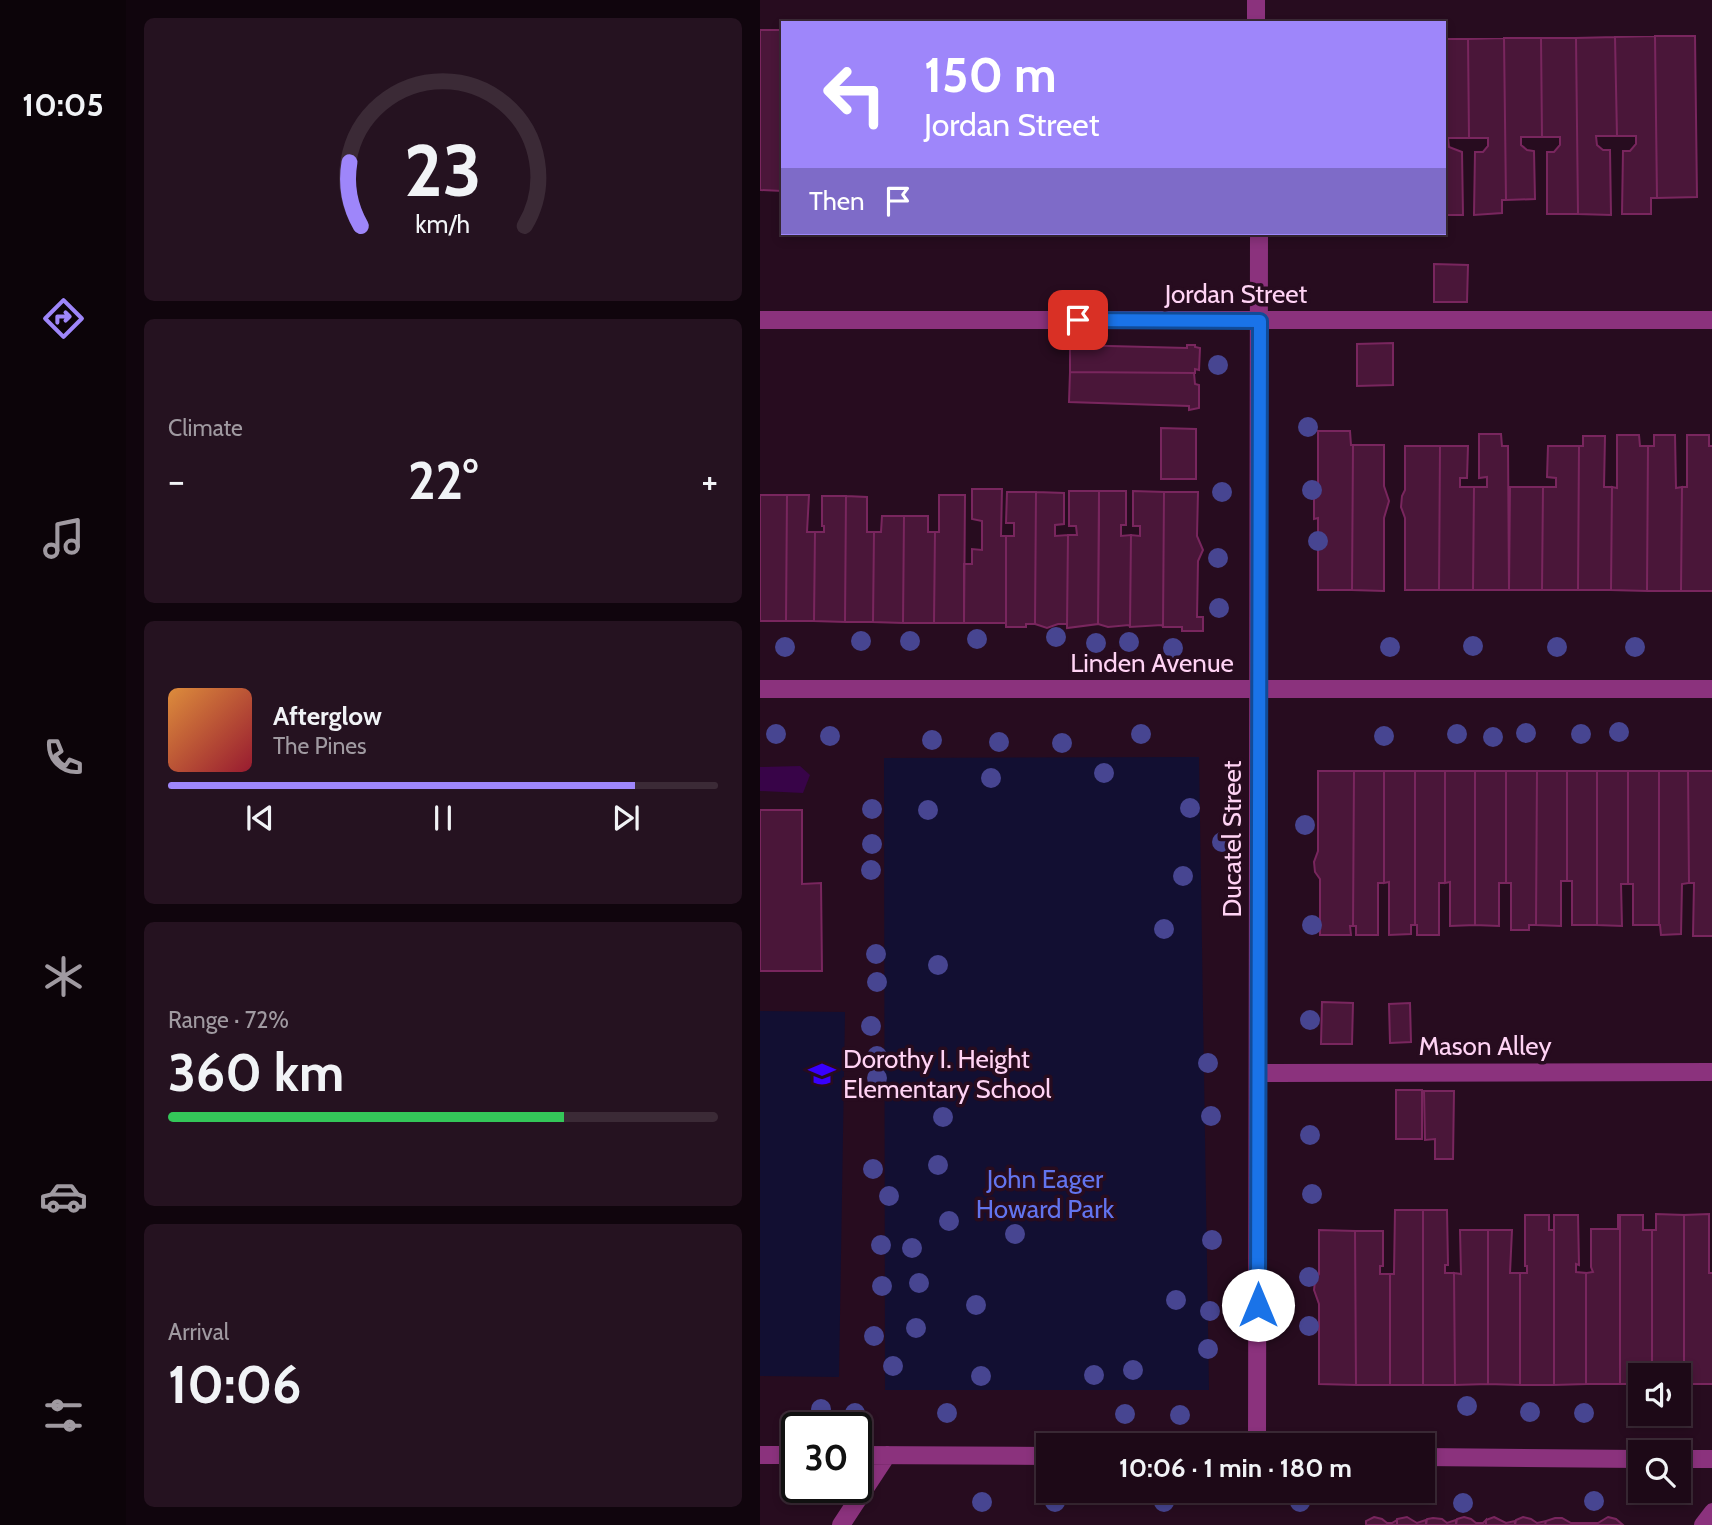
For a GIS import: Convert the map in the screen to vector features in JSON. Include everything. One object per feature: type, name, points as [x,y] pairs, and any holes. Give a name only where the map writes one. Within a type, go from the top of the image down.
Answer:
[{"type":"street","points":[[1256,0],[1256,21]]},
{"type":"street","name":"Ducatel Street","points":[[1257,1433],[1259,235]]},
{"type":"street","name":"Jordan Street","points":[[760,320],[1713,320]]},
{"type":"street","name":"Linden Avenue","points":[[760,689],[1713,690]]},
{"type":"street","name":"Mason Alley","points":[[1259,1073],[1713,1072]]},
{"type":"street","points":[[760,1455],[781,1455]]},
{"type":"street","points":[[872,1455],[1036,1456]]},
{"type":"street","points":[[841,1525],[887,1455]]},
{"type":"street","points":[[1435,1457],[1628,1459]]},
{"type":"street","points":[[1691,1459],[1713,1459]]},
{"type":"street","points":[[1703,1525],[1713,1512]]},
{"type":"green space","name":"John Eager Howard Park","points":[[1199,757],[1209,1390],[885,1390],[884,758]]},
{"type":"green space","points":[[760,1011],[845,1012],[839,1377],[760,1376]]},
{"type":"shaded area","points":[[800,766],[810,775],[803,793],[760,791],[760,767]]},
{"type":"building","points":[[760,30],[781,30],[781,191],[760,190]]},
{"type":"building","points":[[1655,36],[1695,36],[1697,197],[1657,198]]},
{"type":"building","points":[[1655,36],[1657,198],[1651,198],[1651,214],[1622,214],[1623,151],[1630,151],[1636,144],[1636,136],[1617,136],[1615,37]]},
{"type":"building","points":[[1615,37],[1617,136],[1596,136],[1597,145],[1603,150],[1610,150],[1611,215],[1578,214],[1576,38]]},
{"type":"building","points":[[1504,38],[1541,38],[1542,137],[1521,137],[1521,145],[1534,151],[1535,199],[1506,200]]},
{"type":"building","points":[[1504,38],[1506,200],[1502,200],[1502,213],[1474,215],[1475,152],[1483,152],[1488,146],[1488,138],[1469,138],[1468,39]]},
{"type":"building","points":[[1541,38],[1576,38],[1578,214],[1547,214],[1547,152],[1554,152],[1560,145],[1560,137],[1542,137]]},
{"type":"building","points":[[1446,39],[1468,39],[1469,138],[1448,138],[1449,147],[1462,152],[1463,215],[1446,215]]},
{"type":"building","points":[[1434,264],[1468,265],[1467,302],[1434,302]]},
{"type":"building","points":[[1393,343],[1393,385],[1357,386],[1357,344]]},
{"type":"building","points":[[1070,345],[1187,348],[1187,345],[1195,345],[1200,348],[1199,370],[1195,369],[1195,373],[1070,372]]},
{"type":"building","points":[[1070,372],[1194,373],[1195,384],[1199,385],[1199,408],[1189,410],[1189,406],[1069,402]]},
{"type":"building","points":[[1161,428],[1196,429],[1196,479],[1161,479]]},
{"type":"building","points":[[1318,431],[1350,431],[1353,445],[1352,590],[1318,590],[1318,518],[1314,519],[1314,485],[1318,486]]},
{"type":"building","points":[[1479,434],[1501,434],[1502,446],[1508,446],[1509,590],[1473,590],[1474,487],[1487,487],[1487,477],[1479,478]]},
{"type":"building","points":[[1617,435],[1639,435],[1640,446],[1648,446],[1647,591],[1611,590],[1612,487],[1617,488]]},
{"type":"building","points":[[1654,435],[1675,435],[1676,488],[1682,487],[1681,591],[1647,591],[1648,446],[1654,446]]},
{"type":"building","points":[[1687,435],[1709,435],[1709,446],[1713,446],[1713,591],[1681,591],[1682,487],[1687,487]]},
{"type":"building","points":[[1583,436],[1605,436],[1604,487],[1612,487],[1611,590],[1578,590],[1579,446],[1583,446]]},
{"type":"building","points":[[1353,445],[1384,445],[1384,486],[1389,501],[1384,518],[1384,591],[1352,590]]},
{"type":"building","points":[[1405,446],[1440,446],[1439,590],[1405,590],[1405,518],[1401,507],[1405,490]]},
{"type":"building","points":[[1440,446],[1468,446],[1467,478],[1460,478],[1460,487],[1474,487],[1473,590],[1439,590]]},
{"type":"building","points":[[1548,446],[1579,446],[1578,590],[1542,590],[1543,487],[1556,487],[1556,478],[1547,477]]},
{"type":"building","points":[[1510,487],[1543,487],[1542,590],[1509,590]]},
{"type":"building","points":[[972,489],[1002,489],[1001,536],[1006,536],[1006,623],[964,623],[964,564],[972,564],[972,549],[982,550],[982,521],[972,519]]},
{"type":"building","points":[[1069,491],[1099,491],[1098,624],[1067,628],[1068,535],[1077,535],[1076,526],[1069,526]]},
{"type":"building","points":[[1099,491],[1126,491],[1126,525],[1121,525],[1121,536],[1131,535],[1130,627],[1098,624]]},
{"type":"building","points":[[1133,491],[1164,492],[1163,627],[1130,627],[1131,535],[1140,536],[1140,526],[1133,526]]},
{"type":"building","points":[[1007,492],[1036,492],[1035,624],[1026,624],[1026,627],[1006,627],[1006,536],[1014,536],[1014,523],[1006,523]]},
{"type":"building","points":[[1036,492],[1064,493],[1064,524],[1055,525],[1055,536],[1068,535],[1067,624],[1047,628],[1035,624]]},
{"type":"building","points":[[1164,492],[1198,492],[1197,536],[1203,550],[1198,561],[1197,617],[1203,617],[1203,631],[1163,627]]},
{"type":"building","points":[[760,495],[787,495],[786,621],[760,621]]},
{"type":"building","points":[[787,495],[809,495],[807,532],[815,532],[814,621],[786,621]]},
{"type":"building","points":[[939,495],[965,495],[964,623],[934,623],[935,532],[939,532]]},
{"type":"building","points":[[822,496],[846,496],[845,622],[814,621],[815,532],[824,532]]},
{"type":"building","points":[[846,496],[867,497],[867,532],[874,532],[873,622],[845,622]]},
{"type":"building","points":[[882,516],[904,516],[903,623],[873,622],[874,532],[881,532]]},
{"type":"building","points":[[904,516],[928,516],[928,532],[935,532],[934,623],[903,623]]},
{"type":"building","points":[[1318,771],[1354,771],[1351,935],[1320,935],[1320,879],[1315,872],[1314,862],[1318,851]]},
{"type":"building","points":[[1354,771],[1384,771],[1384,883],[1378,883],[1378,935],[1356,935],[1356,926],[1353,926]]},
{"type":"building","points":[[1384,771],[1415,771],[1415,925],[1411,925],[1411,934],[1389,935],[1389,882],[1384,883]]},
{"type":"building","points":[[1415,771],[1445,771],[1445,883],[1439,883],[1439,935],[1417,935],[1415,925]]},
{"type":"building","points":[[1445,771],[1475,771],[1475,925],[1450,926],[1450,882],[1445,883]]},
{"type":"building","points":[[1475,771],[1506,771],[1506,883],[1499,883],[1499,926],[1475,925]]},
{"type":"building","points":[[1506,771],[1537,771],[1536,925],[1529,925],[1529,930],[1511,930],[1511,883],[1506,883]]},
{"type":"building","points":[[1537,771],[1567,771],[1567,881],[1561,881],[1561,926],[1536,925]]},
{"type":"building","points":[[1567,771],[1597,771],[1597,925],[1572,925],[1572,881],[1567,881]]},
{"type":"building","points":[[1597,771],[1628,771],[1628,884],[1621,884],[1622,926],[1597,925]]},
{"type":"building","points":[[1628,771],[1659,771],[1659,925],[1633,925],[1633,884],[1628,884]]},
{"type":"building","points":[[1659,771],[1688,771],[1689,883],[1682,884],[1681,934],[1661,935],[1659,925]]},
{"type":"building","points":[[1688,771],[1713,771],[1713,936],[1693,936],[1694,883],[1689,883]]},
{"type":"building","name":"Dorothy I. Height Elementary School","points":[[760,810],[802,810],[802,884],[821,883],[822,971],[760,971]]},
{"type":"building","points":[[1322,1002],[1353,1003],[1352,1044],[1321,1044]]},
{"type":"building","points":[[1410,1003],[1411,1042],[1390,1043],[1389,1004]]},
{"type":"building","points":[[1396,1090],[1422,1090],[1422,1139],[1396,1139]]},
{"type":"building","points":[[1424,1091],[1454,1091],[1453,1159],[1435,1159],[1435,1139],[1425,1140]]},
{"type":"building","points":[[1395,1210],[1423,1210],[1423,1385],[1390,1385],[1390,1274],[1394,1274]]},
{"type":"building","points":[[1423,1210],[1447,1210],[1448,1265],[1445,1265],[1445,1273],[1454,1273],[1455,1385],[1423,1385]]},
{"type":"building","points":[[1656,1214],[1684,1215],[1684,1363],[1652,1363],[1652,1230],[1656,1230]]},
{"type":"building","points":[[1709,1214],[1709,1273],[1713,1273],[1713,1384],[1691,1384],[1691,1363],[1684,1363],[1684,1215]]},
{"type":"building","points":[[1525,1215],[1549,1215],[1549,1230],[1554,1230],[1554,1385],[1520,1385],[1520,1273],[1527,1273]]},
{"type":"building","points":[[1554,1215],[1578,1215],[1579,1265],[1576,1264],[1576,1272],[1586,1273],[1586,1384],[1554,1385]]},
{"type":"building","points":[[1618,1215],[1620,1384],[1586,1384],[1586,1273],[1593,1272],[1591,1229],[1618,1229]]},
{"type":"building","points":[[1620,1215],[1643,1215],[1643,1230],[1652,1230],[1652,1363],[1628,1363],[1628,1384],[1620,1384]]},
{"type":"building","points":[[1319,1230],[1355,1231],[1356,1385],[1319,1384],[1319,1304],[1314,1290],[1319,1274]]},
{"type":"building","points":[[1460,1230],[1488,1230],[1488,1384],[1455,1385],[1454,1273],[1461,1274]]},
{"type":"building","points":[[1488,1230],[1512,1230],[1510,1273],[1520,1273],[1520,1385],[1488,1384]]},
{"type":"building","points":[[1355,1231],[1383,1231],[1383,1266],[1380,1266],[1380,1274],[1390,1274],[1390,1385],[1356,1385]]},
{"type":"building","points":[[1374,1517],[1387,1523],[1397,1520],[1397,1525],[1366,1525],[1366,1521]]},
{"type":"building","points":[[1407,1517],[1417,1523],[1426,1520],[1426,1525],[1397,1525],[1397,1519]]},
{"type":"building","points":[[1464,1517],[1476,1523],[1486,1520],[1486,1525],[1456,1525],[1457,1519]]},
{"type":"building","points":[[1494,1517],[1506,1523],[1515,1521],[1515,1525],[1486,1525],[1486,1520]]},
{"type":"building","points":[[1523,1517],[1537,1523],[1546,1521],[1545,1525],[1515,1525],[1516,1520]]},
{"type":"building","points":[[1608,1517],[1623,1525],[1545,1525],[1546,1521],[1555,1518],[1571,1523],[1598,1523]]},
{"type":"building","points":[[1433,1518],[1447,1523],[1456,1520],[1456,1525],[1426,1525],[1427,1519]]},
{"type":"place","name":"Dorothy I. Height Elementary School","points":[[822,1074]]},
{"type":"route","points":[[1078,320],[1260,321],[1258,1305]]}]
